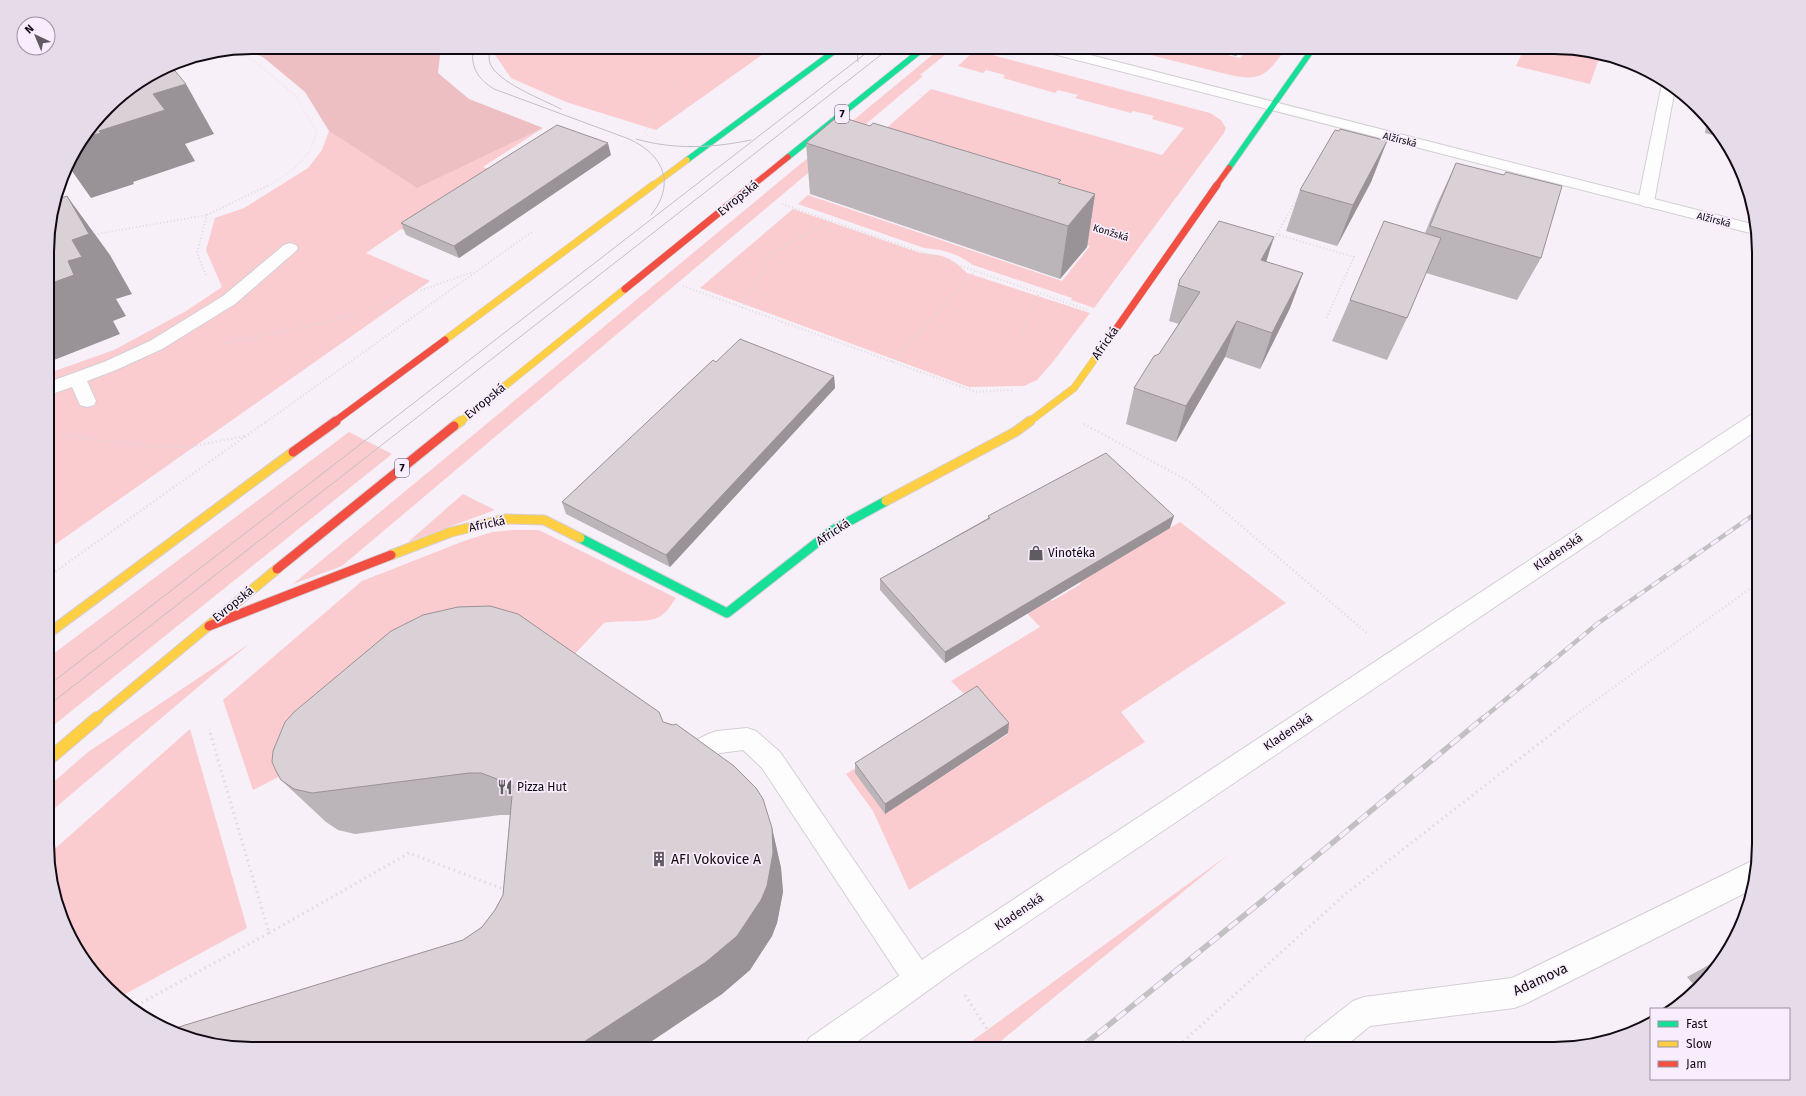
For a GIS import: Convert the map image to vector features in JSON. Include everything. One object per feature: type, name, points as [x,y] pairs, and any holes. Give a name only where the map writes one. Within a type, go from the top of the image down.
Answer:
[{"type":"main road","points":[[54,629],[831,54]]},
{"type":"main road","name":"Evropská","points":[[54,755],[204,628],[916,54]]},
{"type":"main road","name":"Africká","points":[[204,628],[451,532],[505,519],[544,520],[727,613],[832,530],[1015,432],[1074,388],[1309,54]]},
{"type":"street","name":"Alžírská","points":[[1070,54],[1750,228]]},
{"type":"street","name":"Kladenská","points":[[830,1042],[918,979],[1752,424]]},
{"type":"street","name":"Adamova","points":[[1326,1042],[1364,1012],[1514,993],[1749,876]]},
{"type":"lane","points":[[1646,202],[1669,90]]},
{"type":"lane","points":[[54,388],[110,366],[156,345],[229,300],[290,248]]},
{"type":"lane","points":[[77,379],[86,401]]},
{"type":"lane","points":[[689,757],[717,742],[748,739],[771,760],[918,979]]},
{"type":"path","points":[[87,235],[207,215],[255,193],[295,167],[310,150],[316,133],[295,96],[253,60],[239,54]]},
{"type":"path","points":[[660,141],[644,133],[692,54]]},
{"type":"path","points":[[1002,54],[1014,57]]},
{"type":"path","points":[[1614,66],[1637,72]]},
{"type":"path","points":[[912,93],[1220,181]]},
{"type":"path","points":[[70,174],[76,172]]},
{"type":"path","points":[[1270,246],[1300,193]]},
{"type":"path","points":[[782,204],[1121,322]]},
{"type":"path","points":[[207,215],[197,253],[210,284],[215,308]]},
{"type":"path","points":[[742,308],[771,253],[833,221]]},
{"type":"path","name":"Konžská","points":[[1088,225],[1171,250]]},
{"type":"path","points":[[54,572],[535,230]]},
{"type":"path","points":[[1276,234],[1354,257],[1326,319]]},
{"type":"path","points":[[224,343],[333,321],[477,270]]},
{"type":"path","points":[[892,362],[975,271]]},
{"type":"path","points":[[683,286],[976,392],[1014,390]]},
{"type":"path","points":[[1018,341],[1039,293]]},
{"type":"path","points":[[1050,406],[1190,482],[1397,660]]},
{"type":"path","points":[[54,435],[144,446],[190,447],[247,436]]},
{"type":"path","points":[[1183,1042],[1343,896],[1568,721],[1752,587]]},
{"type":"path","points":[[209,729],[269,933]]},
{"type":"path","points":[[137,1005],[269,933],[408,853],[510,892]]},
{"type":"path","points":[[945,961],[996,1042]]},
{"type":"shaded area","points":[[256,54],[440,54],[438,73],[469,99],[543,128],[417,188],[329,131],[305,92],[263,57]]},
{"type":"shaded area","points":[[763,54],[656,130],[566,102],[511,78],[495,55]]},
{"type":"shaded area","points":[[933,54],[946,54],[920,75],[923,76],[342,566],[293,584]]},
{"type":"shaded area","points":[[971,54],[989,54],[1210,113],[1221,120],[1226,128],[1224,133],[1094,308],[1071,300],[1072,298],[973,265],[950,253],[924,248],[798,204],[808,195],[1062,281],[1090,246],[843,166],[931,89],[1162,155],[1184,128],[1152,119],[1154,116],[1133,111],[1131,113],[1075,98],[1078,95],[1058,90],[1055,93],[1003,78],[1005,75],[986,70],[983,73],[958,66]]},
{"type":"shaded area","points":[[1147,54],[1223,54],[1240,58],[1243,54],[1282,54],[1270,69],[1258,76],[1241,77]]},
{"type":"shaded area","points":[[1522,54],[1567,54],[1599,59],[1590,84],[1516,66]]},
{"type":"shaded area","points":[[543,128],[483,167],[502,173],[410,232],[401,229],[366,253],[430,281],[54,545],[54,371],[114,350],[186,311],[222,287],[206,250],[215,218],[244,208],[308,168],[322,150],[329,131],[417,187]]},
{"type":"shaded area","points":[[793,209],[920,253],[946,257],[956,263],[967,273],[1090,313],[1052,363],[1037,380],[1024,386],[969,387],[700,288]]},
{"type":"shaded area","points":[[349,432],[392,454],[54,725],[54,653]]},
{"type":"shaded area","points":[[463,494],[495,510],[408,542]]},
{"type":"shaded area","points":[[1180,522],[1286,603],[1121,712],[1145,742],[909,890],[873,811],[846,774],[968,698],[951,681],[1040,627],[1027,613],[1050,599],[1052,601],[1081,584],[1079,581]],"holes":[[[977,697],[1008,734],[907,799]]]},
{"type":"shaded area","points":[[539,530],[676,598],[666,611],[657,618],[643,621],[618,621],[604,623],[558,672],[359,736],[253,790],[223,700],[362,581],[464,541],[492,532]]},
{"type":"shaded area","points":[[249,644],[54,809],[54,782],[88,752]]},
{"type":"shaded area","points":[[190,729],[247,928],[124,995],[95,965],[74,932],[64,908],[61,896],[54,850]]},
{"type":"shaded area","points":[[1228,855],[1000,1042],[971,1042]]},
{"type":"building","points":[[174,70],[186,84],[153,94],[165,110],[99,131],[101,133],[92,135],[103,121],[121,103],[153,80]]},
{"type":"building","points":[[838,116],[870,126],[873,123],[1061,180],[1058,183],[1095,194],[1068,226],[806,143]]},
{"type":"building","points":[[557,125],[608,143],[454,246],[401,223]]},
{"type":"building","points":[[1340,129],[1387,141],[1353,205],[1300,190],[1335,130],[1339,131]]},
{"type":"building","points":[[1456,163],[1504,175],[1506,172],[1562,186],[1541,258],[1430,226]]},
{"type":"building","points":[[67,196],[89,234],[72,240],[82,257],[68,261],[74,275],[54,282],[54,239],[62,198]]},
{"type":"building","points":[[1219,221],[1274,237],[1261,260],[1303,273],[1272,333],[1237,321],[1186,406],[1134,388],[1154,356],[1159,354],[1200,292],[1178,285],[1180,282],[1179,281]]},
{"type":"building","points":[[1384,221],[1441,238],[1407,318],[1350,300]]},
{"type":"building","points":[[740,339],[834,376],[666,555],[562,502],[713,360],[716,362]]},
{"type":"building","points":[[1106,453],[1174,516],[945,652],[880,579],[990,518],[988,516]]},
{"type":"building","name":"AFI Vokovice A","points":[[490,606],[518,614],[659,712],[663,722],[673,725],[676,724],[734,766],[756,788],[763,799],[772,828],[773,853],[767,886],[761,900],[737,936],[706,962],[584,1042],[239,1042],[200,1035],[177,1027],[463,940],[482,927],[495,910],[503,895],[513,785],[481,773],[469,773],[312,793],[294,789],[281,780],[272,762],[273,751],[285,722],[294,712],[391,631],[423,615],[458,607]]},
{"type":"building","points":[[977,686],[1009,723],[885,804],[855,763]]},
{"type":"tram line","points":[[473,54],[476,71],[483,81],[494,89],[629,139],[651,153],[658,162],[662,171],[664,182],[663,192],[659,203],[651,215]]},
{"type":"tram line","points":[[490,54],[489,61],[494,70],[501,77],[521,90],[561,109]]},
{"type":"tram line","points":[[857,54],[858,60]]},
{"type":"tram line","points":[[858,60],[865,54]]},
{"type":"tram line","points":[[54,701],[882,54]]},
{"type":"tram line","points":[[54,681],[858,60]]},
{"type":"tram line","points":[[636,139],[665,145],[694,147],[722,145],[751,140]]},
{"type":"railway","points":[[1482,719],[1597,624],[1752,516]]},
{"type":"railway","points":[[1088,1042],[1267,897],[1483,718]]},
{"type":"traffic: fast","points":[[687,160],[831,54]]},
{"type":"traffic: fast","points":[[788,157],[916,54]]},
{"type":"traffic: fast","points":[[1229,168],[1309,54]]},
{"type":"traffic: fast","points":[[580,538],[727,613],[833,530],[886,501]]},
{"type":"traffic: slow","points":[[445,340],[687,160]]},
{"type":"traffic: slow","points":[[454,426],[625,289]]},
{"type":"traffic: slow","points":[[886,501],[1015,432],[1074,388],[1114,332]]},
{"type":"traffic: slow","points":[[54,629],[293,452]]},
{"type":"traffic: slow","points":[[391,555],[451,532],[505,519],[544,520],[580,538]]},
{"type":"traffic: slow","points":[[54,755],[204,628],[277,569]]},
{"type":"traffic: jam","points":[[625,289],[788,157]]},
{"type":"traffic: jam","points":[[1114,332],[1229,168]]},
{"type":"traffic: jam","points":[[293,452],[445,340]]},
{"type":"traffic: jam","points":[[277,569],[454,426]]},
{"type":"traffic: jam","points":[[209,626],[391,555]]},
{"type":"place","name":"Vinotéka","points":[[1036,553]]},
{"type":"place","name":"Pizza Hut","points":[[505,787]]},
{"type":"place","name":"AFI Vokovice A","points":[[659,859]]}]
